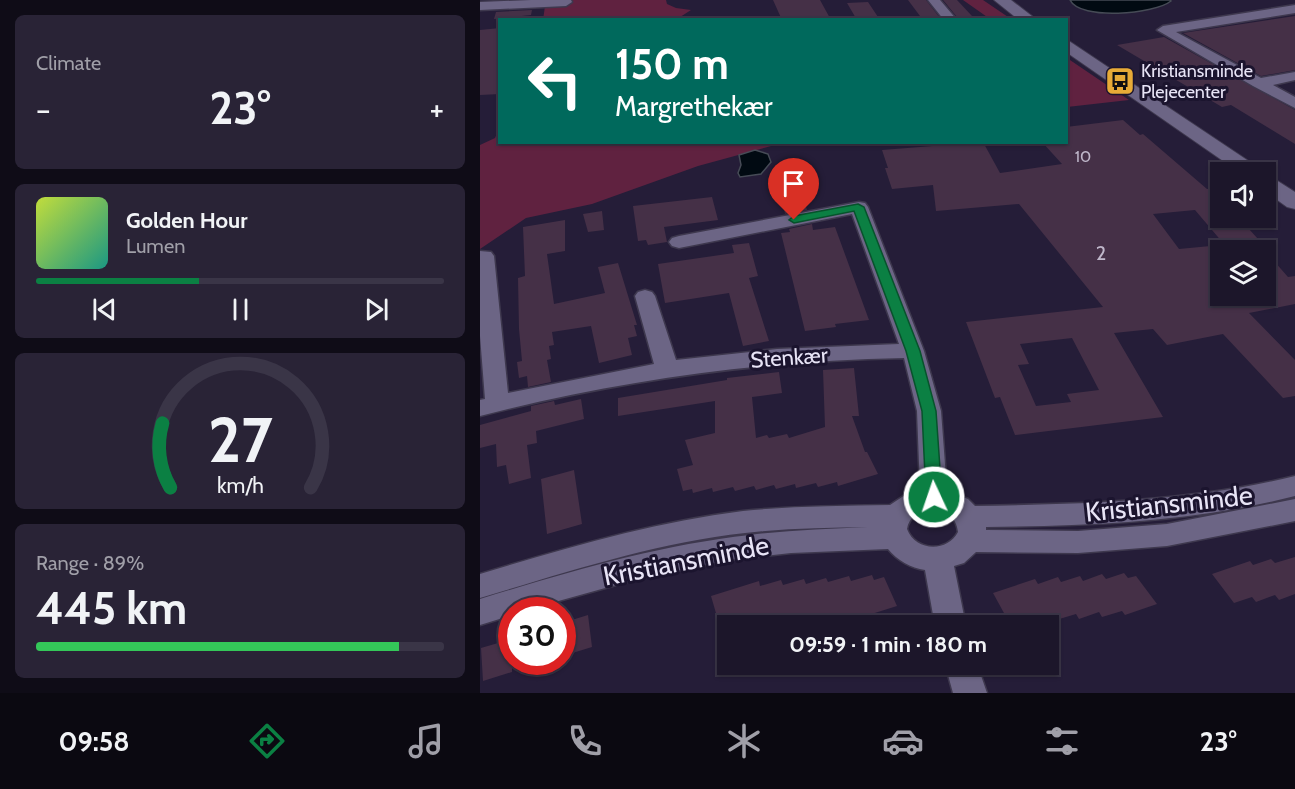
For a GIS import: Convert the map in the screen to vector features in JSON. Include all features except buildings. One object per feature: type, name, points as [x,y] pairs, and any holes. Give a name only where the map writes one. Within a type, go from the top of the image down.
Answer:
[{"type":"street","points":[[934,0],[949,18]]},
{"type":"street","points":[[1001,0],[1027,18]]},
{"type":"street","points":[[1012,0],[1034,18]]},
{"type":"street","points":[[480,6],[566,2]]},
{"type":"street","points":[[1295,9],[1163,30],[1295,103]]},
{"type":"street","points":[[1069,45],[1238,162]]},
{"type":"street","points":[[1258,83],[1295,76]]},
{"type":"street","points":[[1276,189],[1295,202]]},
{"type":"street","points":[[680,242],[711,243],[858,207],[913,351],[929,411],[934,497]]},
{"type":"street","points":[[484,255],[489,406]]},
{"type":"street","points":[[645,296],[667,369]]},
{"type":"street","name":"Stenkær","points":[[489,406],[598,381],[667,369],[759,358],[913,351]]},
{"type":"street","name":"Kristiansminde","points":[[970,529],[1050,516],[1170,509],[1295,486]]},
{"type":"street","points":[[934,497],[960,506],[970,529],[963,549],[953,556],[938,559],[920,557],[903,548],[896,527],[904,506],[920,499],[934,497]]},
{"type":"street","name":"Kristiansminde","points":[[970,529],[1078,542],[1167,535],[1295,510]]},
{"type":"street","name":"Kristiansminde","points":[[480,586],[625,546],[723,525],[803,518],[896,527]]},
{"type":"street","name":"Kristiansminde","points":[[480,612],[629,568],[729,549],[805,541],[896,527]]},
{"type":"street","points":[[938,559],[949,615]]},
{"type":"street","points":[[964,675],[970,693]]},
{"type":"shaded area","points":[[569,0],[666,0],[667,4],[676,8],[691,10],[679,18],[543,18],[545,6]]},
{"type":"shaded area","points":[[963,0],[983,0],[1010,18],[989,18]]},
{"type":"shaded area","points":[[1070,0],[1171,1],[1162,6],[1135,12],[1102,13],[1077,7]]},
{"type":"shaded area","points":[[1068,59],[1129,100],[1068,107]]},
{"type":"shaded area","points":[[498,131],[498,144],[778,144],[698,166],[592,204],[526,218],[480,249],[480,145],[495,138]]},
{"type":"shaded area","points":[[755,150],[768,154],[771,162],[761,174],[740,177],[738,173],[741,165],[739,155]]},
{"type":"place","name":"Kristiansminde Plejecenter","points":[[1120,81]]},
{"type":"route","points":[[794,220],[858,207],[913,351],[929,411],[934,497]]}]
